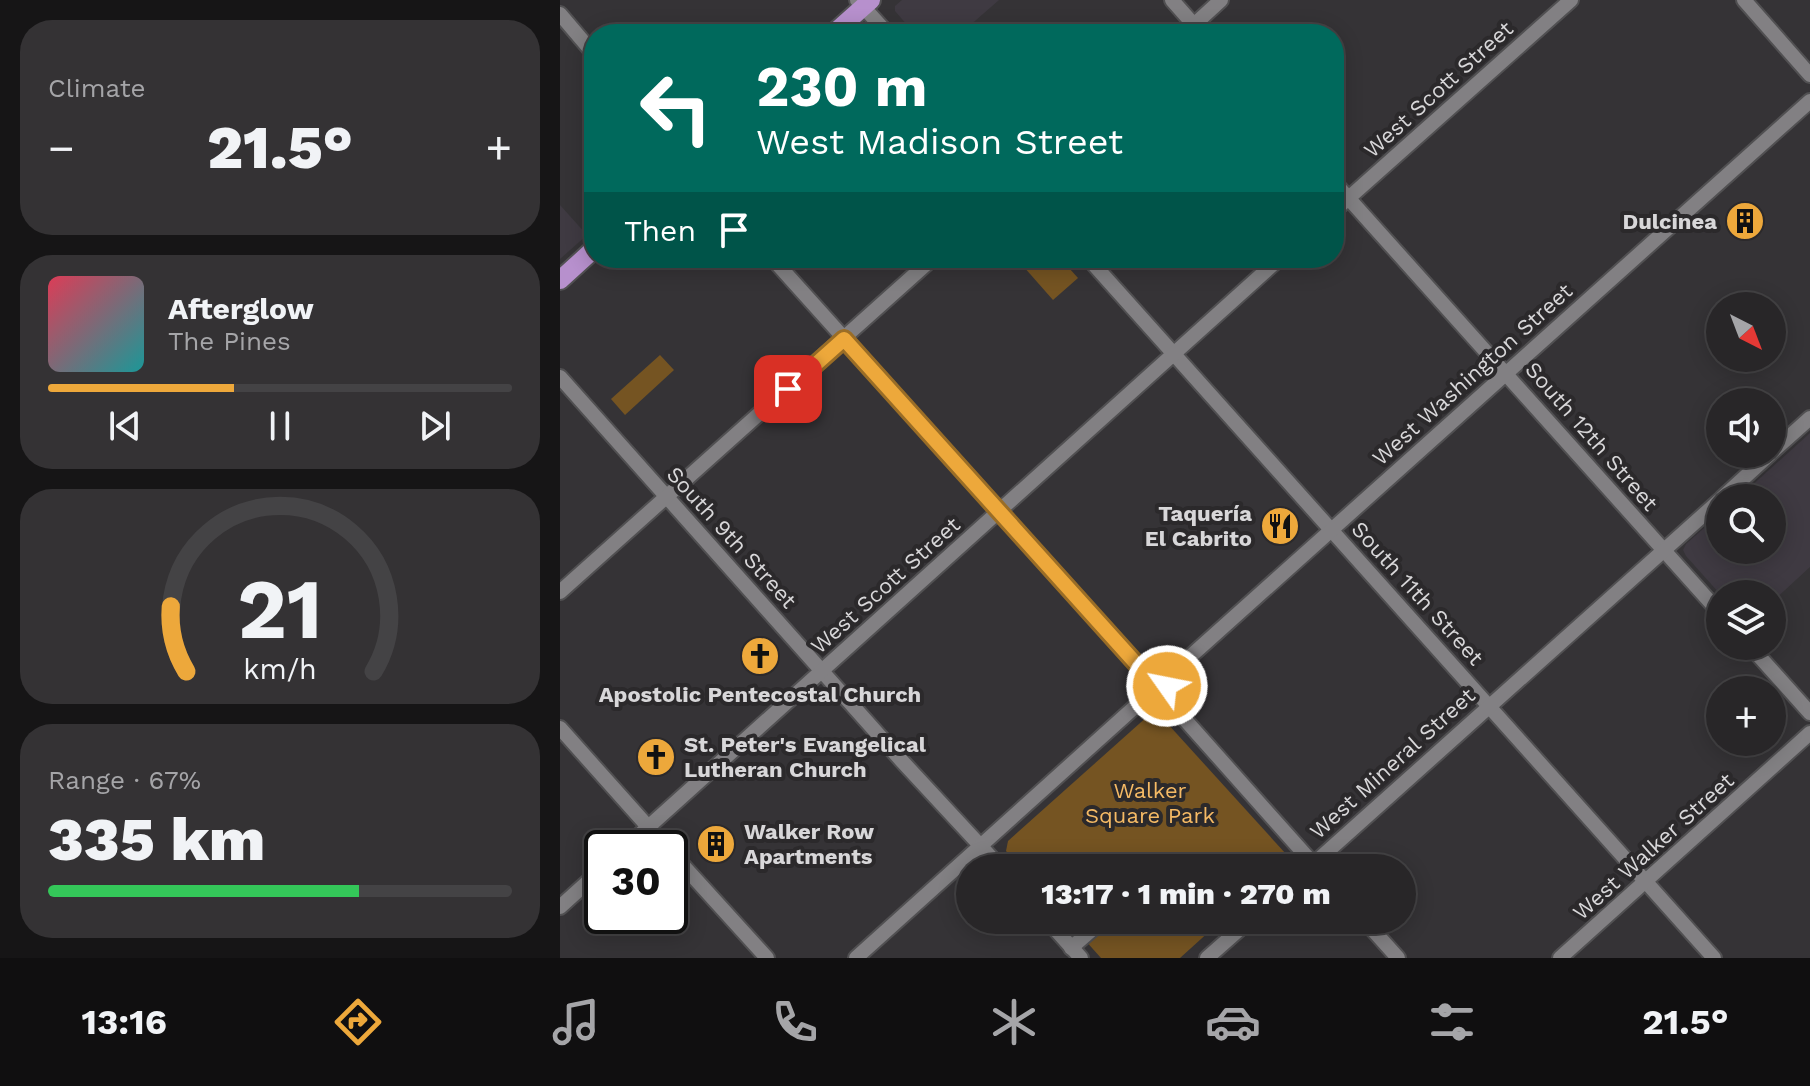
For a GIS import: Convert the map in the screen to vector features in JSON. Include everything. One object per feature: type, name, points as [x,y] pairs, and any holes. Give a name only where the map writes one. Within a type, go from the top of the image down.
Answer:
[{"type":"main road","points":[[843,24],[864,2]]},
{"type":"main road","points":[[560,280],[584,258]]},
{"type":"street","points":[[1172,0],[1188,24]]},
{"type":"street","points":[[1199,24],[1221,0]]},
{"type":"street","name":"West Scott Street","points":[[1344,202],[1571,0]]},
{"type":"street","points":[[1744,0],[1810,75]]},
{"type":"street","points":[[864,2],[880,24]]},
{"type":"street","points":[[560,14],[584,42]]},
{"type":"street","name":"West Washington Street","points":[[1157,680],[1332,531],[1810,101]]},
{"type":"street","name":"South 12th Street","points":[[1344,193],[1706,598]]},
{"type":"street","points":[[781,268],[1000,512],[1167,690],[1164,696],[1154,699],[1145,689],[1157,680]]},
{"type":"street","points":[[560,592],[922,268]]},
{"type":"street","name":"South 11th Street","points":[[1097,268],[1714,958]]},
{"type":"street","name":"West Scott Street","points":[[645,830],[1269,268]]},
{"type":"street","name":"South 9th Street","points":[[560,377],[989,854]]},
{"type":"street","name":"West Mineral Street","points":[[1786,440],[1810,418]]},
{"type":"street","name":"West Mineral Street","points":[[1737,484],[1755,468]]},
{"type":"street","name":"West Mineral Street","points":[[1327,854],[1706,513]]},
{"type":"street","points":[[1763,660],[1810,713]]},
{"type":"street","points":[[856,958],[1148,695]]},
{"type":"street","points":[[1164,696],[1302,854]]},
{"type":"street","points":[[560,728],[651,830]]},
{"type":"street","name":"West Walker Street","points":[[1560,958],[1810,733]]},
{"type":"street","points":[[688,872],[767,958]]},
{"type":"street","points":[[560,907],[584,885]]},
{"type":"street","points":[[1059,934],[1076,953],[1092,934]]},
{"type":"street","points":[[1207,958],[1234,934]]},
{"type":"street","points":[[1377,934],[1398,958]]},
{"type":"shaded area","points":[[902,0],[999,0],[971,24],[906,24],[895,11],[895,6]]},
{"type":"shaded area","points":[[560,205],[584,232],[584,238],[560,259]]},
{"type":"shaded area","points":[[1810,433],[1810,567],[1786,589],[1786,580],[1707,580],[1683,550],[1706,526],[1706,564],[1786,564],[1786,484],[1754,484],[1771,468],[1786,468],[1786,455]]},
{"type":"green space","points":[[1025,268],[1069,268],[1078,278],[1053,300]]},
{"type":"green space","points":[[660,355],[674,370],[625,415],[611,399]]},
{"type":"green space","name":"Walker Square Park","points":[[1157,712],[1286,854],[1009,854],[1006,851],[1008,841],[1149,715]]},
{"type":"green space","points":[[1080,934],[1207,934],[1180,958],[1101,958]]},
{"type":"place","name":"Dulcinea","points":[[1745,221]]},
{"type":"place","name":"Taquería El Cabrito","points":[[1280,526]]},
{"type":"place","name":"Apostolic Pentecostal Church","points":[[760,656]]},
{"type":"place","name":"St. Peter's Evangelical Lutheran Church","points":[[656,757]]},
{"type":"place","name":"Walker Row Apartments","points":[[716,844]]},
{"type":"route","points":[[788,389],[844,339],[1150,679],[1162,678],[1167,686]]}]
